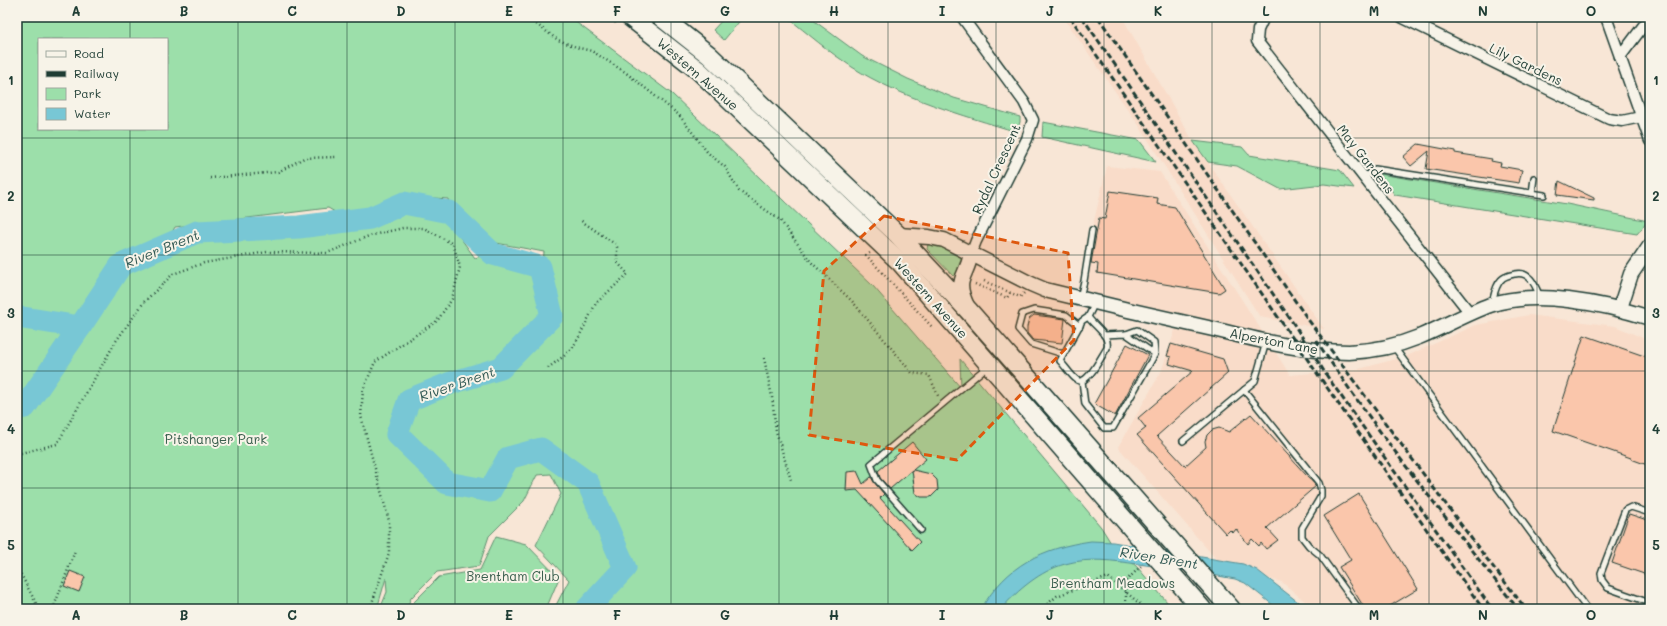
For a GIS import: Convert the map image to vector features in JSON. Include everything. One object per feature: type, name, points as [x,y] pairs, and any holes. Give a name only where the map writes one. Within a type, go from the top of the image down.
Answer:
[{"type":"highway","name":"Western Avenue","points":[[661,17],[709,55],[898,235],[969,311],[1231,609]]},
{"type":"highway","name":"Western Avenue","points":[[625,22],[698,70],[901,262],[1202,609]]},
{"type":"main road","name":"Alperton Lane","points":[[898,235],[929,237],[944,240],[1045,290],[1311,350],[1350,352],[1394,346],[1419,337],[1491,304],[1517,299],[1540,297],[1620,308],[1650,318]]},
{"type":"main road","points":[[1620,308],[1631,274],[1650,246]]},
{"type":"main road","points":[[969,311],[962,296],[960,287],[962,277],[969,264],[971,254]]},
{"type":"street","name":"Rydal Crescent","points":[[962,17],[1024,102],[1033,120],[1027,139],[971,254]]},
{"type":"street","name":"May Gardens","points":[[1264,17],[1258,30],[1257,41],[1470,313]]},
{"type":"street","name":"Lily Gardens","points":[[1401,17],[1609,119],[1622,122],[1641,117]]},
{"type":"street","points":[[1606,17],[1650,140]]},
{"type":"street","points":[[1620,57],[1650,17]]},
{"type":"lane","points":[[1364,177],[1375,169],[1544,195]]},
{"type":"lane","points":[[1532,193],[1534,178]]},
{"type":"lane","points":[[1080,299],[1092,230]]},
{"type":"lane","points":[[1491,304],[1496,288],[1501,280],[1509,275],[1519,273],[1529,276],[1535,284],[1540,297]]},
{"type":"lane","points":[[1088,318],[1104,335],[1108,343],[1107,348],[1087,378],[1082,381],[1077,380],[1060,361],[1082,321],[1088,318],[1095,302]]},
{"type":"lane","points":[[1063,354],[1031,344],[1018,329],[1022,314],[1034,310],[1066,315],[1080,326]]},
{"type":"lane","points":[[1082,381],[1086,404],[1104,428],[1113,428],[1155,354],[1154,342],[1137,330],[1126,334],[1104,335]]},
{"type":"lane","points":[[1126,334],[1155,354]]},
{"type":"lane","points":[[1183,441],[1255,381],[1267,341]]},
{"type":"lane","points":[[1394,346],[1587,609]]},
{"type":"lane","points":[[921,530],[877,480],[870,464],[990,364]]},
{"type":"lane","points":[[1244,390],[1319,484],[1321,496],[1302,528],[1302,537],[1309,546],[1320,555],[1359,609]]},
{"type":"lane","points":[[1650,513],[1631,507],[1625,510],[1602,573],[1602,580],[1608,588],[1650,603]]},
{"type":"path","points":[[522,17],[532,21],[558,40],[592,51],[625,72],[679,115],[708,153],[725,167],[739,191],[780,220],[811,262],[852,301],[912,373],[929,375],[941,404]]},
{"type":"path","points":[[609,17],[625,22]]},
{"type":"path","points":[[210,178],[278,172],[304,158],[338,157]]},
{"type":"path","points":[[548,368],[573,347],[596,303],[628,274],[617,262],[617,247],[615,244],[580,220]]},
{"type":"path","points":[[17,454],[57,444],[116,341],[144,302],[173,274],[204,263],[267,252],[327,253],[370,236],[403,228],[424,228],[453,244],[460,267],[452,299],[437,321],[375,362],[363,390],[361,416],[389,521],[389,553],[370,609]]},
{"type":"path","points":[[864,247],[875,258]]},
{"type":"path","points":[[870,253],[866,254],[933,328]]},
{"type":"path","points":[[984,281],[1020,297]]},
{"type":"path","points":[[970,282],[1008,298],[1010,293]]},
{"type":"path","points":[[764,358],[772,397],[776,431],[791,480]]},
{"type":"path","points":[[53,609],[75,551]]},
{"type":"path","points":[[1126,609],[1126,581],[1143,564]]},
{"type":"path","points":[[17,567],[39,609]]},
{"type":"path","points":[[1041,609],[1057,596],[1108,577],[1146,609]]},
{"type":"highlighted area","points":[[884,216],[1068,253],[1074,340],[957,460],[809,435],[824,271]]},
{"type":"shaded area","points":[[1063,17],[1122,17],[1193,141],[1324,329],[1260,317],[1138,124]]},
{"type":"shaded area","points":[[1107,166],[1160,172],[1290,375],[1359,369],[1407,356],[1476,325],[1529,315],[1615,326],[1650,341],[1650,609],[1314,609],[1282,582],[1224,568],[1118,447],[1161,372],[1178,321],[1076,297]]},
{"type":"green space","points":[[17,17],[569,17],[672,94],[873,286],[961,388],[960,359],[1101,527],[1111,543],[1138,568],[1173,609],[554,609],[569,580],[536,545],[561,494],[551,474],[537,475],[524,501],[489,536],[479,566],[437,572],[411,598],[406,609],[380,609],[387,592],[386,578],[377,609],[17,609],[17,415],[30,413],[57,373],[27,396],[17,397]],"holes":[[[407,196],[448,199],[457,234],[446,218],[406,211],[372,225],[199,239],[135,269],[165,244],[175,227],[328,208],[342,216],[374,213]],[[459,236],[544,252],[543,265],[540,259],[498,250],[475,258]],[[115,286],[70,353],[77,318]]]},
{"type":"green space","points":[[725,17],[743,17],[724,40],[713,30]]},
{"type":"green space","points":[[787,17],[809,17],[862,56],[908,79],[954,98],[1020,117],[1017,132],[932,105],[871,78],[835,55]]},
{"type":"green space","points":[[1043,122],[1139,140],[1156,162],[1042,137]]},
{"type":"green space","points":[[1193,141],[1242,147],[1249,155],[1340,170],[1354,188],[1324,184],[1280,189],[1237,166],[1208,162]]},
{"type":"green space","points":[[1379,174],[1567,204],[1648,221],[1637,234],[1395,195]]},
{"type":"green space","points":[[934,243],[967,260],[963,267],[953,276],[927,249],[928,244]]},
{"type":"green space","name":"Brentham Club","points":[[496,536],[526,544],[559,578],[546,609],[410,609],[412,604],[439,577],[480,570]]},
{"type":"water","points":[[1091,541],[1113,542],[1243,564],[1257,570],[1307,609],[1278,609],[1245,583],[1235,579],[1150,566],[1092,560],[1074,562],[1056,567],[1030,582],[1001,609],[981,609],[1002,581],[1027,561],[1057,548]]},
{"type":"building","points":[[1418,144],[1455,151],[1455,153],[1492,159],[1491,161],[1501,163],[1500,166],[1522,170],[1519,183],[1426,169],[1429,151],[1411,166],[1403,157]]},
{"type":"building","points":[[1559,181],[1594,198],[1594,200],[1557,195]]},
{"type":"building","points":[[1110,191],[1158,198],[1157,204],[1175,207],[1225,289],[1219,293],[1097,273],[1098,264],[1091,263],[1099,218],[1105,219]]},
{"type":"building","points":[[1034,315],[1065,319],[1062,343],[1033,340],[1027,333],[1027,327],[1029,319]]},
{"type":"building","points":[[1584,335],[1650,358],[1650,466],[1553,431]]},
{"type":"building","points":[[1127,344],[1148,355],[1115,416],[1094,404]]},
{"type":"building","points":[[1171,344],[1223,359],[1228,373],[1157,436],[1185,466],[1206,447],[1205,441],[1207,435],[1212,430],[1219,428],[1229,432],[1251,414],[1316,486],[1267,528],[1278,540],[1266,549],[1261,543],[1259,546],[1252,539],[1248,544],[1236,529],[1233,533],[1230,530],[1226,534],[1137,435],[1146,428],[1138,418],[1193,371],[1169,364],[1171,357],[1167,356]]},
{"type":"building","points":[[912,442],[926,459],[913,470],[931,474],[937,480],[938,490],[931,497],[921,497],[915,493],[912,470],[890,489],[880,478],[878,471]]},
{"type":"building","points":[[857,471],[863,484],[871,477],[884,494],[880,498],[920,542],[912,550],[857,490],[846,491],[847,472]]},
{"type":"building","points":[[1359,494],[1418,589],[1385,609],[1365,609],[1339,567],[1351,560],[1324,516]]},
{"type":"building","points":[[1629,514],[1650,521],[1650,576],[1612,563]]},
{"type":"building","points":[[70,571],[85,577],[79,592],[64,586]]},
{"type":"waterway","name":"River Brent","points":[[17,317],[80,327],[121,265],[197,232],[299,227],[370,218],[404,203],[449,212],[493,254],[540,267],[552,316],[501,368],[451,383],[409,400],[397,434],[447,483],[490,491],[508,458],[541,449],[588,483],[625,568],[587,609]]},
{"type":"waterway","name":"River Brent","points":[[17,408],[25,407],[80,327]]},
{"type":"railway","points":[[1070,17],[1327,388],[1483,609]]},
{"type":"railway","points":[[1082,17],[1293,323],[1329,379],[1492,609]]},
{"type":"railway","points":[[1098,17],[1307,318],[1483,554],[1526,609]]},
{"type":"railway","points":[[1316,340],[1389,443],[1518,609]]},
{"type":"park label","name":"Pitshanger Park","points":[[216,439]]},
{"type":"park label","name":"Brentham Meadows","points":[[1113,583]]}]
